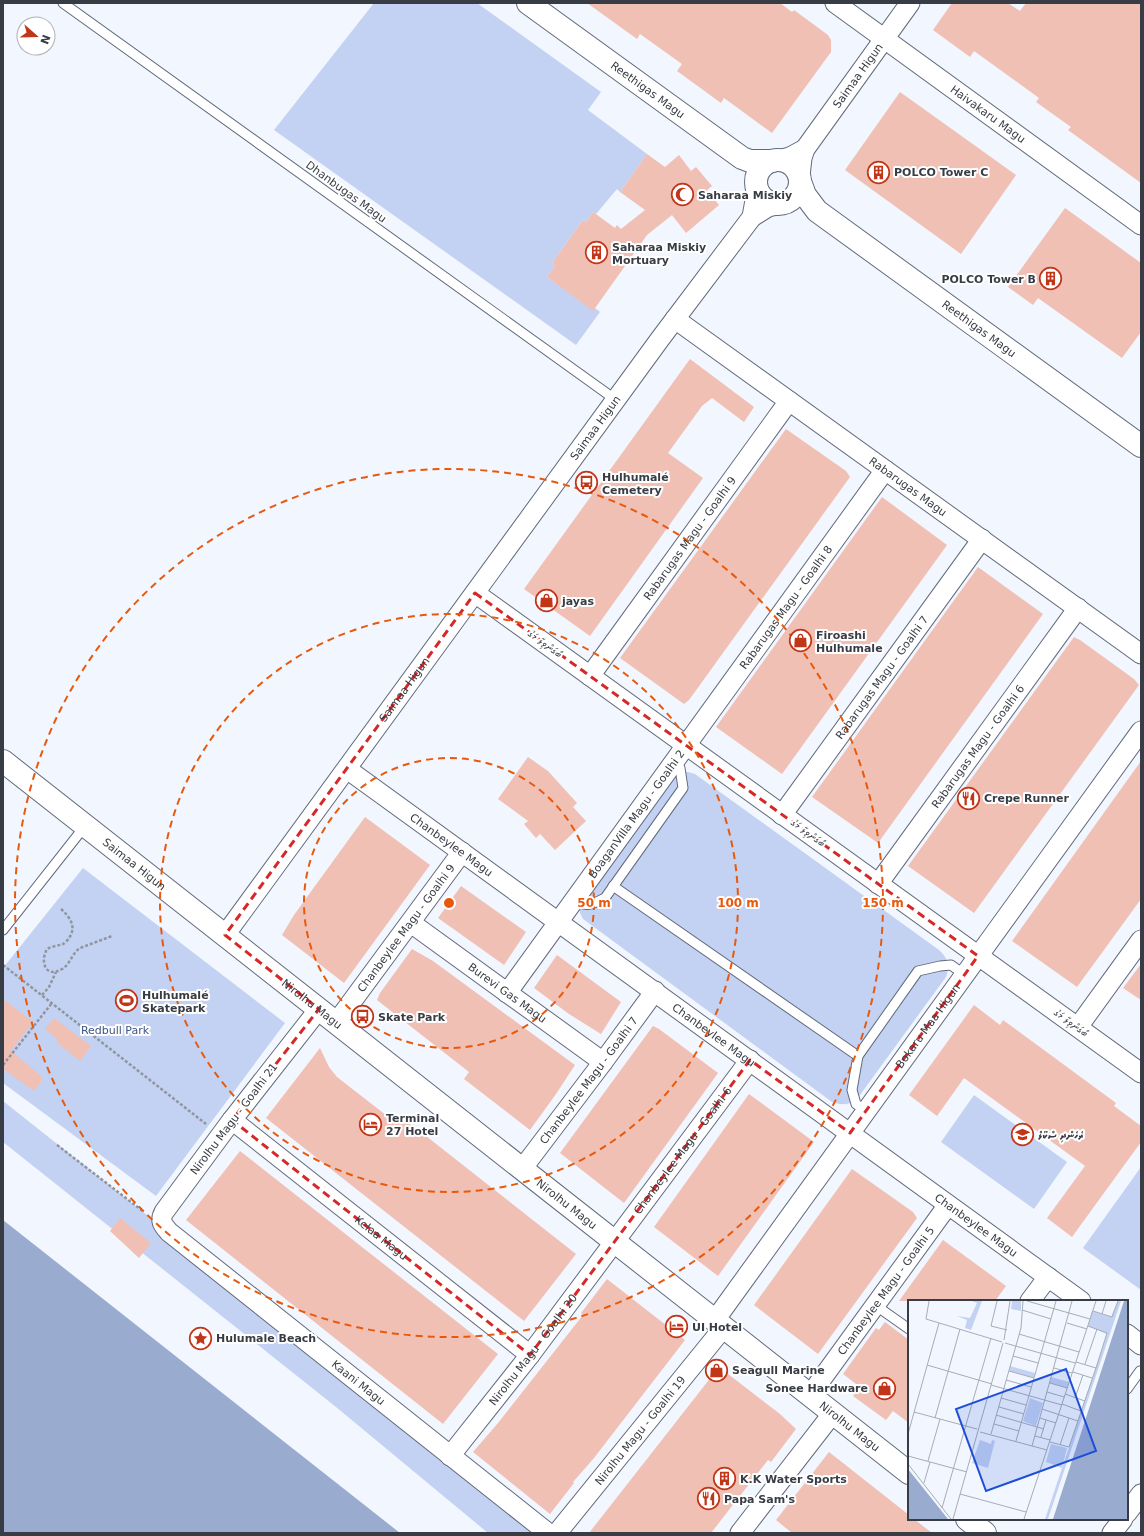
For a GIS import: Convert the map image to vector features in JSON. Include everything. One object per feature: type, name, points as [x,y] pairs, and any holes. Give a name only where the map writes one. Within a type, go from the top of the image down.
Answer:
[{"type":"street","name":"Reethigas Magu","points":[[528,3],[742,158],[750,161],[776,160]]},
{"type":"street","name":"Haivakaru Magu","points":[[835,3],[1141,224]]},
{"type":"street","name":"Saimaa Higun","points":[[800,180],[802,158],[805,149],[910,3]]},
{"type":"street","name":"Saimaa Higun","points":[[776,160],[790,157],[805,149]]},
{"type":"street","points":[[776,160],[786,161],[792,165],[800,180],[799,190],[796,196],[781,205],[764,200],[757,189],[756,182],[761,169],[766,164],[776,160]]},
{"type":"street","name":"Reethigas Magu","points":[[800,180],[805,195],[817,211]]},
{"type":"street","name":"Saimaa Higun","points":[[752,217],[757,189]]},
{"type":"street","name":"Saimaa Higun","points":[[3,761],[225,935],[675,318],[752,217],[768,207],[781,205]]},
{"type":"street","name":"Reethigas Magu","points":[[781,205],[807,207],[817,211],[1141,446]]},
{"type":"street","name":"Rabarugas Magu","points":[[675,318],[1141,654]]},
{"type":"street","name":"Rabarugas Magu - Goalhi 9","points":[[590,676],[789,401]]},
{"type":"street","name":"Rabarugas Magu - Goalhi 8","points":[[686,745],[885,470]]},
{"type":"street","name":"Rabarugas Magu - Goalhi 7","points":[[782,815],[982,539]]},
{"type":"street","name":"ބޯގަންވިލާ މަގު","points":[[475,593],[1141,1073]]},
{"type":"street","name":"Rabarugas Magu - Goalhi 6","points":[[878,884],[1078,608]]},
{"type":"street","name":"Bokaru Maa Higun","points":[[720,1324],[850,1133],[1141,731]]},
{"type":"street","name":"BoaganVilla Magu - Goalhi 2","points":[[507,993],[686,745]]},
{"type":"street","name":"Chanbeylee Magu","points":[[347,769],[1080,1300]]},
{"type":"street","name":"Chanbeylee Magu - Goalhi 9","points":[[336,1023],[462,852]]},
{"type":"street","name":"Burevi Gas Magu","points":[[411,923],[603,1062]]},
{"type":"street","name":"Nirolhu Magu","points":[[225,935],[833,1413],[907,1466]]},
{"type":"street","points":[[1078,1028],[1141,940]]},
{"type":"street","name":"Chanbeylee Magu - Goalhi 7","points":[[522,1169],[603,1062],[654,991]]},
{"type":"street","name":"Nirolhu Magu - Goalhi 21","points":[[169,1232],[161,1221],[164,1212],[232,1120],[319,1009]]},
{"type":"street","name":"Chanbeylee Magu - Goalhi 6","points":[[614,1241],[750,1060]]},
{"type":"street","name":"Kelaa Magu","points":[[232,1120],[530,1355]]},
{"type":"street","name":"Chanbeylee Magu - Goalhi 5","points":[[810,1395],[948,1205]]},
{"type":"street","name":"Kaani Magu","points":[[169,1232],[548,1533]]},
{"type":"street","name":"Nirolhu Magu - Goalhi 20","points":[[450,1456],[530,1355],[614,1241]]},
{"type":"street","points":[[1031,1300],[1048,1277]]},
{"type":"street","name":"Nirolhu Magu - Goalhi 19","points":[[557,1533],[720,1324]]},
{"type":"street","points":[[1128,1335],[1141,1345]]},
{"type":"street","points":[[749,1530],[833,1413]]},
{"type":"street","points":[[969,1520],[985,1533]]},
{"type":"street","points":[[1112,1533],[1121,1520]]},
{"type":"lane","name":"Dhanbugas Magu","points":[[63,3],[616,400]]},
{"type":"lane","points":[[574,900],[582,905],[594,904],[605,898],[683,788],[680,768],[673,763]]},
{"type":"lane","points":[[3,930],[85,825]]},
{"type":"lane","points":[[613,886],[858,1056]]},
{"type":"lane","points":[[866,1111],[856,1104],[852,1090],[858,1056],[918,971],[951,965],[965,975]]},
{"type":"lane","points":[[875,1305],[908,1328]]},
{"type":"lane","points":[[1128,1388],[1140,1371]]},
{"type":"path","points":[[61,909],[71,921],[74,930],[63,944],[53,946],[46,952],[44,963],[50,972],[56,972],[65,968],[76,950],[112,936]]},
{"type":"path","points":[[3,965],[220,1136]]},
{"type":"path","points":[[42,996],[49,987],[56,972]]},
{"type":"path","points":[[3,1065],[52,1003]]},
{"type":"path","points":[[57,1145],[144,1213]]},
{"type":"highlighted area","points":[[475,593],[978,956],[850,1133],[750,1060],[530,1355],[232,1120],[319,1009],[225,935]]},
{"type":"green space","points":[[374,3],[477,3],[601,92],[588,110],[647,154],[620,192],[617,189],[596,214],[593,212],[586,222],[583,220],[552,263],[555,266],[547,277],[593,310],[595,308],[600,312],[576,345],[274,130]]},
{"type":"green space","points":[[681,771],[695,774],[939,950],[946,959],[948,969],[946,977],[860,1095],[851,1103],[840,1104],[832,1102],[583,919],[579,906],[669,777]]},
{"type":"green space","name":"Redbull Park","points":[[83,868],[285,1023],[156,1196],[3,1083],[3,968]]},
{"type":"green space","points":[[974,1095],[1067,1162],[1034,1209],[941,1142]]},
{"type":"green space","points":[[3,1101],[548,1533],[488,1533],[336,1407],[3,1142]]},
{"type":"green space","points":[[1141,1167],[1141,1290],[1083,1248]]},
{"type":"shaded area","points":[[3,1220],[400,1533],[3,1533]]},
{"type":"building","points":[[587,3],[780,3],[792,12],[794,10],[828,35],[831,40],[831,52],[772,133],[724,98],[721,103],[677,71],[682,64],[640,34],[637,39]]},
{"type":"building","points":[[952,3],[1008,3],[1020,11],[1026,3],[1141,3],[1141,183],[1068,130],[1071,127],[1036,102],[1039,98],[974,51],[970,57],[933,30]]},
{"type":"building","name":"POLCO Tower C","points":[[900,92],[1016,175],[961,254],[845,170]]},
{"type":"building","points":[[647,154],[665,167],[679,155],[691,171],[696,167],[712,186],[707,190],[719,205],[686,233],[672,215],[647,235],[593,311],[547,277],[555,266],[552,263],[583,220],[586,222],[593,212],[615,228],[617,225],[621,229],[645,210],[620,192]]},
{"type":"building","name":"POLCO Tower B","points":[[1065,208],[1141,263],[1141,332],[1122,358],[1038,298],[1033,305],[1008,287]]},
{"type":"building","points":[[690,359],[754,407],[744,422],[712,398],[702,406],[668,453],[703,478],[590,636],[524,589]]},
{"type":"building","points":[[786,429],[846,471],[850,477],[689,700],[684,704],[620,658]]},
{"type":"building","points":[[882,497],[947,545],[782,774],[716,727]]},
{"type":"building","points":[[978,567],[1043,614],[878,843],[812,797]]},
{"type":"building","points":[[1074,637],[1134,679],[1139,685],[974,913],[908,866]]},
{"type":"building","points":[[528,757],[548,771],[577,803],[573,807],[586,821],[555,850],[540,834],[536,838],[524,824],[528,821],[498,799]]},
{"type":"building","points":[[1141,761],[1141,899],[1077,987],[1012,941]]},
{"type":"building","points":[[365,817],[430,865],[344,983],[282,935],[294,915]]},
{"type":"building","points":[[461,886],[526,932],[504,965],[438,918]]},
{"type":"building","points":[[412,949],[433,961],[575,1065],[530,1130],[464,1079],[469,1072],[377,1000],[380,993]]},
{"type":"building","points":[[557,955],[621,1002],[601,1034],[569,1014],[534,988]]},
{"type":"building","points":[[1141,964],[1141,1000],[1123,988]]},
{"type":"building","points":[[3,999],[33,1022],[11,1051],[41,1076],[41,1082],[34,1091],[3,1069]]},
{"type":"building","points":[[974,1005],[1000,1025],[1003,1020],[1116,1103],[1114,1106],[1141,1126],[1141,1142],[1072,1237],[1047,1218],[1085,1166],[964,1078],[937,1116],[909,1095]]},
{"type":"building","points":[[54,1018],[91,1046],[80,1061],[56,1042],[58,1040],[45,1029]]},
{"type":"building","points":[[653,1026],[718,1073],[624,1203],[560,1153]]},
{"type":"building","points":[[320,1048],[329,1067],[337,1077],[391,1119],[412,1125],[576,1254],[524,1321],[266,1118]]},
{"type":"building","points":[[749,1094],[814,1142],[718,1276],[654,1227]]},
{"type":"building","points":[[240,1151],[498,1354],[443,1424],[186,1220]]},
{"type":"building","points":[[852,1169],[913,1212],[917,1218],[818,1354],[754,1305]]},
{"type":"building","points":[[120,1218],[151,1243],[139,1258],[110,1231]]},
{"type":"building","points":[[943,1240],[1006,1286],[996,1300],[899,1301]]},
{"type":"building","points":[[607,1279],[685,1340],[594,1458],[573,1482],[574,1483],[550,1514],[473,1452],[498,1423],[583,1315],[581,1313]]},
{"type":"building","points":[[885,1322],[908,1339],[908,1422],[893,1411],[886,1420],[853,1396],[860,1387],[843,1374],[876,1328],[879,1330]]},
{"type":"building","points":[[719,1367],[780,1414],[796,1429],[771,1462],[768,1460],[711,1533],[589,1533]]},
{"type":"building","points":[[829,1452],[908,1514],[908,1520],[915,1520],[932,1533],[792,1533],[776,1520]]},
{"type":"place","name":"POLCO Tower C","points":[[879,172]]},
{"type":"place","name":"Saharaa Miskiy","points":[[683,195]]},
{"type":"place","name":"Saharaa Miskiy Mortuary","points":[[597,253]]},
{"type":"place","name":"POLCO Tower B","points":[[1051,279]]},
{"type":"place","name":"Hulhumalé Cemetery","points":[[587,483]]},
{"type":"place","name":"jayas","points":[[546,601]]},
{"type":"place","name":"Firoashi Hulhumale","points":[[801,641]]},
{"type":"place","name":"Crepe Runner","points":[[969,798]]},
{"type":"place","name":"Hulhumalé Skatepark","points":[[126,1001]]},
{"type":"place","name":"Skate Park","points":[[362,1017]]},
{"type":"place","name":"Terminal 27 Hotel","points":[[371,1124]]},
{"type":"place","name":"ރެހެންދި ސްކޫލް","points":[[1023,1135]]},
{"type":"place","name":"UI Hotel","points":[[677,1327]]},
{"type":"place","name":"Hulumale Beach","points":[[201,1338]]},
{"type":"place","name":"Seagull Marine","points":[[717,1370]]},
{"type":"place","name":"Sonee Hardware","points":[[884,1388]]},
{"type":"place","name":"K.K Water Sports","points":[[724,1479]]},
{"type":"place","name":"Papa Sam's","points":[[709,1499]]}]
